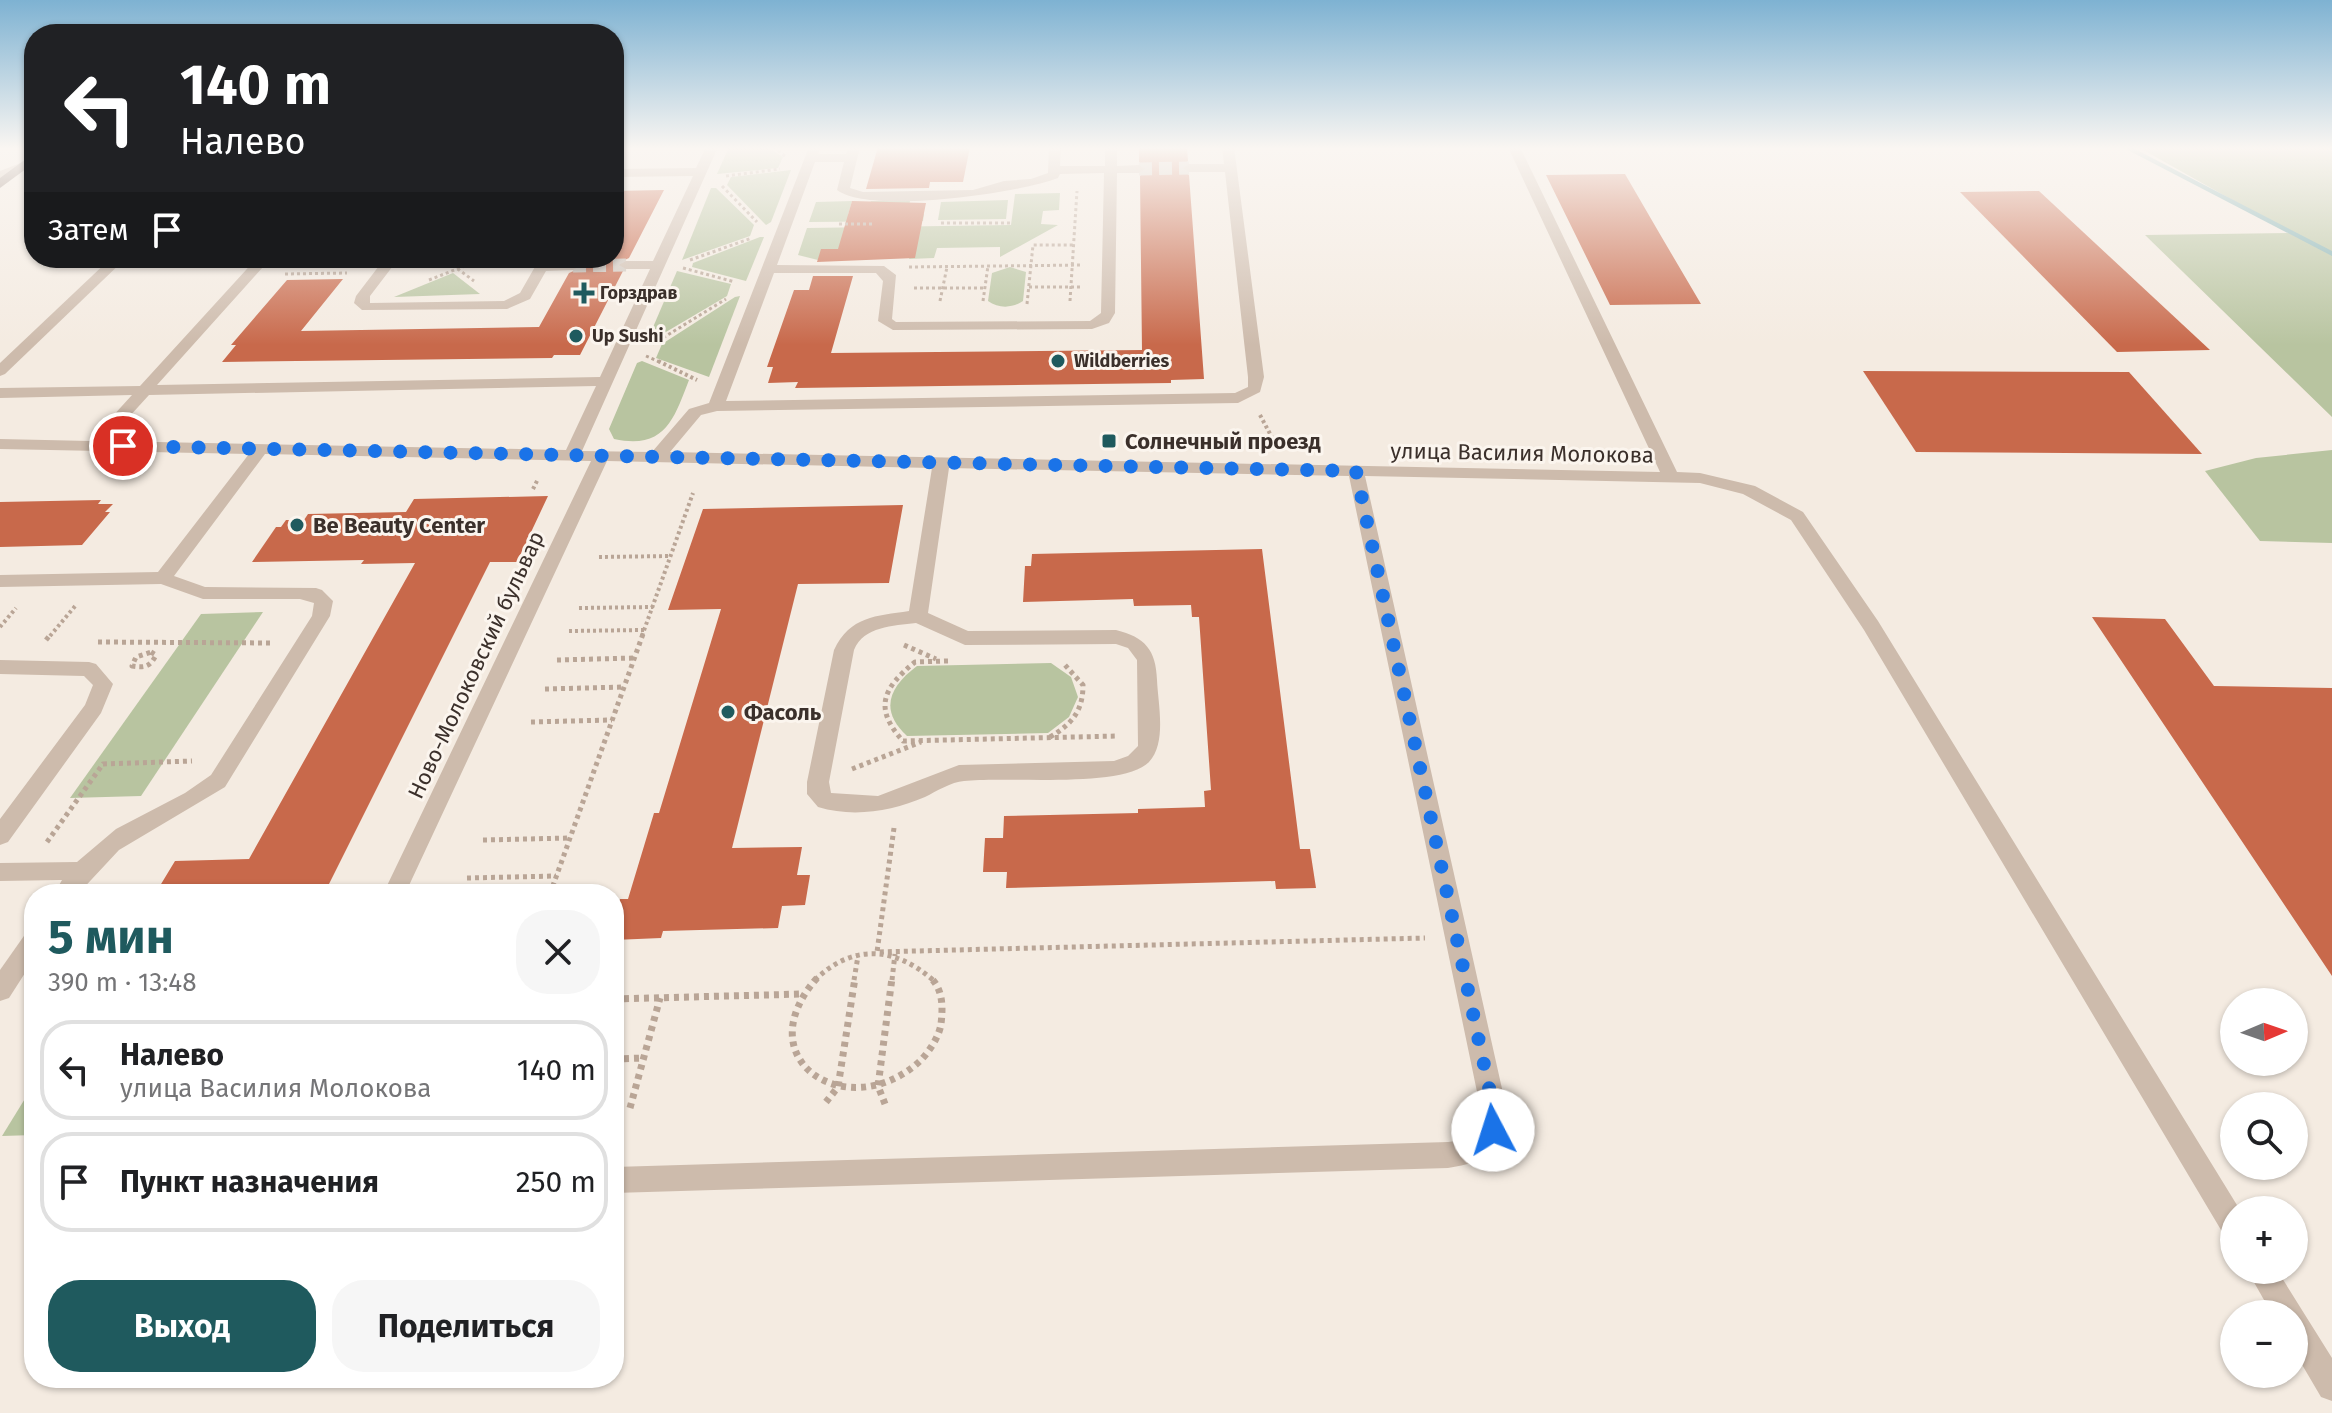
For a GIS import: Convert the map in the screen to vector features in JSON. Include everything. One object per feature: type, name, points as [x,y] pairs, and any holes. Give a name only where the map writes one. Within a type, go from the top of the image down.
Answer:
[{"type":"street","points":[[572,455],[682,213]]},
{"type":"street","points":[[716,406],[790,213]]},
{"type":"street","points":[[769,269],[866,268],[890,282],[885,321],[893,326],[1069,326],[1104,320],[1108,313],[1110,213]]},
{"type":"street","points":[[657,457],[695,412],[716,406],[1238,398],[1255,389],[1256,377],[1236,213]]},
{"type":"street","points":[[1545,213],[1671,478]]},
{"type":"street","points":[[626,265],[658,265]]},
{"type":"street","points":[[0,371],[108,268]]},
{"type":"street","points":[[95,445],[255,268]]},
{"type":"street","points":[[385,268],[363,296],[361,303],[367,307],[495,307],[520,301],[540,268]]},
{"type":"street","points":[[0,393],[605,381]]},
{"type":"street","name":"улица Василия Молокова","points":[[0,444],[1700,478],[1749,490],[1797,516],[1871,626],[2220,1202]]},
{"type":"street","points":[[163,578],[261,449]]},
{"type":"street","name":"Ново-Молоковский бульвар","points":[[399,884],[601,456]]},
{"type":"street","points":[[918,616],[941,463]]},
{"type":"street","points":[[624,1180],[1448,1155],[1470,1152],[1486,1144],[1493,1130],[1494,1111],[1356,471]]},
{"type":"street","points":[[0,581],[163,578],[203,593],[316,594],[324,601],[321,616],[218,781],[200,796],[111,844],[72,884]]},
{"type":"street","points":[[918,616],[965,638],[1116,637],[1131,640],[1142,648],[1147,660],[1149,735],[1144,756],[1131,765],[1114,769],[959,773],[898,799],[878,804],[826,801],[818,794],[844,650],[851,635],[876,622],[918,616]]},
{"type":"street","points":[[0,667],[89,669],[103,684],[94,708],[0,836]]},
{"type":"street","points":[[0,872],[82,871]]},
{"type":"street","points":[[0,990],[24,955]]},
{"type":"street","points":[[2308,1347],[2332,1386]]},
{"type":"path","points":[[748,213],[761,227]]},
{"type":"path","points":[[1069,326],[1076,213]]},
{"type":"path","points":[[690,419],[686,412],[699,381],[646,358],[649,347],[733,292],[736,283],[674,266],[758,236]]},
{"type":"path","points":[[1025,326],[1033,245],[1074,245]]},
{"type":"path","points":[[890,282],[907,267],[1109,265]]},
{"type":"path","points":[[979,327],[988,266]]},
{"type":"path","points":[[935,327],[947,267]]},
{"type":"path","points":[[248,275],[381,273]]},
{"type":"path","points":[[890,282],[943,288],[985,288]]},
{"type":"path","points":[[1029,287],[1108,286]]},
{"type":"path","points":[[1249,392],[1280,453]]},
{"type":"path","points":[[553,884],[693,493]]},
{"type":"path","points":[[599,557],[671,556]]},
{"type":"path","points":[[24,667],[97,579]]},
{"type":"path","points":[[579,608],[653,607]]},
{"type":"path","points":[[569,631],[644,630]]},
{"type":"path","points":[[151,652],[156,655],[152,664],[137,669],[132,666],[136,657],[151,652],[163,641]]},
{"type":"path","points":[[45,642],[60,642]]},
{"type":"path","points":[[89,642],[305,643]]},
{"type":"path","points":[[557,660],[634,658]]},
{"type":"path","points":[[1050,737],[1075,720],[1084,697],[1083,685],[1076,675],[1053,659]]},
{"type":"path","points":[[953,661],[915,662],[889,686],[884,715],[890,729],[903,741],[1149,735]]},
{"type":"path","points":[[545,689],[624,687]]},
{"type":"path","points":[[531,722],[612,720]]},
{"type":"path","points":[[818,782],[925,740]]},
{"type":"path","points":[[26,872],[103,764],[233,760]]},
{"type":"path","points":[[877,952],[898,799]]},
{"type":"path","points":[[483,840],[570,838]]},
{"type":"path","points":[[467,878],[556,876]]},
{"type":"path","points":[[877,952],[895,954],[919,963],[934,977],[942,995],[944,1016],[938,1038],[925,1057],[906,1074],[878,1086],[858,1089],[838,1087],[813,1076],[798,1061],[791,1041],[792,1020],[813,980],[832,966],[858,956],[877,952],[1457,937]]},
{"type":"path","points":[[885,1104],[878,1086],[895,954]]},
{"type":"path","points":[[826,1102],[838,1087],[858,956]]},
{"type":"path","points":[[624,999],[803,994]]},
{"type":"path","points":[[630,1108],[660,998]]},
{"type":"path","points":[[624,1059],[644,1058]]},
{"type":"green space","points":[[701,213],[742,213],[754,225],[750,236],[682,260]]},
{"type":"green space","points":[[754,213],[774,213],[766,225]]},
{"type":"green space","points":[[812,213],[924,214],[923,221],[809,222]]},
{"type":"green space","points":[[939,213],[1007,213],[1006,219],[938,220]]},
{"type":"green space","points":[[1013,213],[1043,213],[1041,224],[1058,225],[1000,257],[1000,247],[937,248],[934,258],[909,259],[911,249],[822,249],[818,260],[798,255],[807,228],[1011,225]]},
{"type":"green space","points":[[2255,213],[2332,213],[2332,417],[2145,235],[2291,233]]},
{"type":"green space","points":[[764,237],[746,281],[692,267],[693,263]]},
{"type":"green space","points":[[1010,267],[1026,272],[1023,301],[1006,307],[992,304],[988,301],[992,273]]},
{"type":"green space","points":[[677,271],[731,284],[727,296],[654,339],[648,339]]},
{"type":"green space","points":[[453,273],[480,294],[394,297]]},
{"type":"green space","points":[[740,296],[709,377],[656,358],[662,344]]},
{"type":"green space","points":[[642,361],[689,380],[665,428],[645,440],[614,439],[609,429],[637,363]]},
{"type":"green space","points":[[2332,450],[2332,543],[2260,541],[2205,471],[2256,458]]},
{"type":"green space","points":[[263,612],[141,796],[70,798],[201,614]]},
{"type":"green space","points":[[1051,663],[1071,677],[1078,697],[1069,717],[1048,733],[907,736],[898,726],[890,708],[894,691],[917,666]]},
{"type":"green space","points":[[24,1100],[24,1135],[2,1136]]},
{"type":"building","points":[[624,213],[652,213],[629,258],[624,260]]},
{"type":"building","points":[[849,213],[924,213],[915,258],[817,262],[821,249],[838,249]]},
{"type":"building","points":[[1140,213],[1192,213],[1204,379],[1171,380],[1171,383],[795,388],[798,382],[768,383],[773,367],[767,367],[794,290],[809,290],[813,276],[853,276],[831,353],[1142,350]]},
{"type":"building","points":[[1565,213],[1648,213],[1701,304],[1610,305]]},
{"type":"building","points":[[1981,213],[2063,213],[2210,350],[2117,352]]},
{"type":"building","points":[[581,268],[620,268],[623,271],[580,355],[554,355],[552,358],[222,362],[236,345],[231,345],[287,280],[343,279],[301,331],[539,327],[569,273]]},
{"type":"building","points":[[1863,371],[2129,372],[2202,454],[1916,452]]},
{"type":"building","points":[[548,496],[517,562],[490,562],[329,884],[161,884],[175,861],[249,859],[415,563],[361,564],[364,560],[252,562],[276,527],[281,527],[286,520],[304,520],[308,514],[406,512],[414,499]]},
{"type":"building","points":[[101,500],[98,504],[113,504],[105,512],[110,512],[82,545],[0,547],[0,502]]},
{"type":"building","points":[[903,505],[889,583],[798,584],[732,848],[802,847],[797,875],[810,875],[805,905],[782,906],[778,928],[663,931],[661,938],[624,940],[624,899],[628,899],[654,813],[659,813],[721,609],[668,610],[703,509]]},
{"type":"building","points":[[1262,549],[1300,849],[1310,849],[1316,888],[1276,889],[1275,881],[1006,888],[1007,872],[983,872],[985,838],[1003,838],[1004,816],[1138,813],[1138,809],[1205,807],[1204,791],[1211,790],[1199,617],[1192,617],[1191,605],[1134,606],[1133,599],[1023,602],[1025,566],[1031,566],[1032,554]]},
{"type":"building","points":[[2092,617],[2165,619],[2214,686],[2332,688],[2332,976]]},
{"type":"waterway","points":[[2253,213],[2332,254]]},
{"type":"place","name":"Горздрав","points":[[584,293]]},
{"type":"place","name":"Up Sushi","points":[[576,336]]},
{"type":"place","name":"Wildberries","points":[[1058,361]]},
{"type":"place","name":"Солнечный проезд","points":[[1109,441]]},
{"type":"place","name":"Be Beauty Center","points":[[297,525]]},
{"type":"place","name":"Фасоль","points":[[728,712]]},
{"type":"route","points":[[123,446],[1356,471],[1494,1111],[1493,1130]]}]
